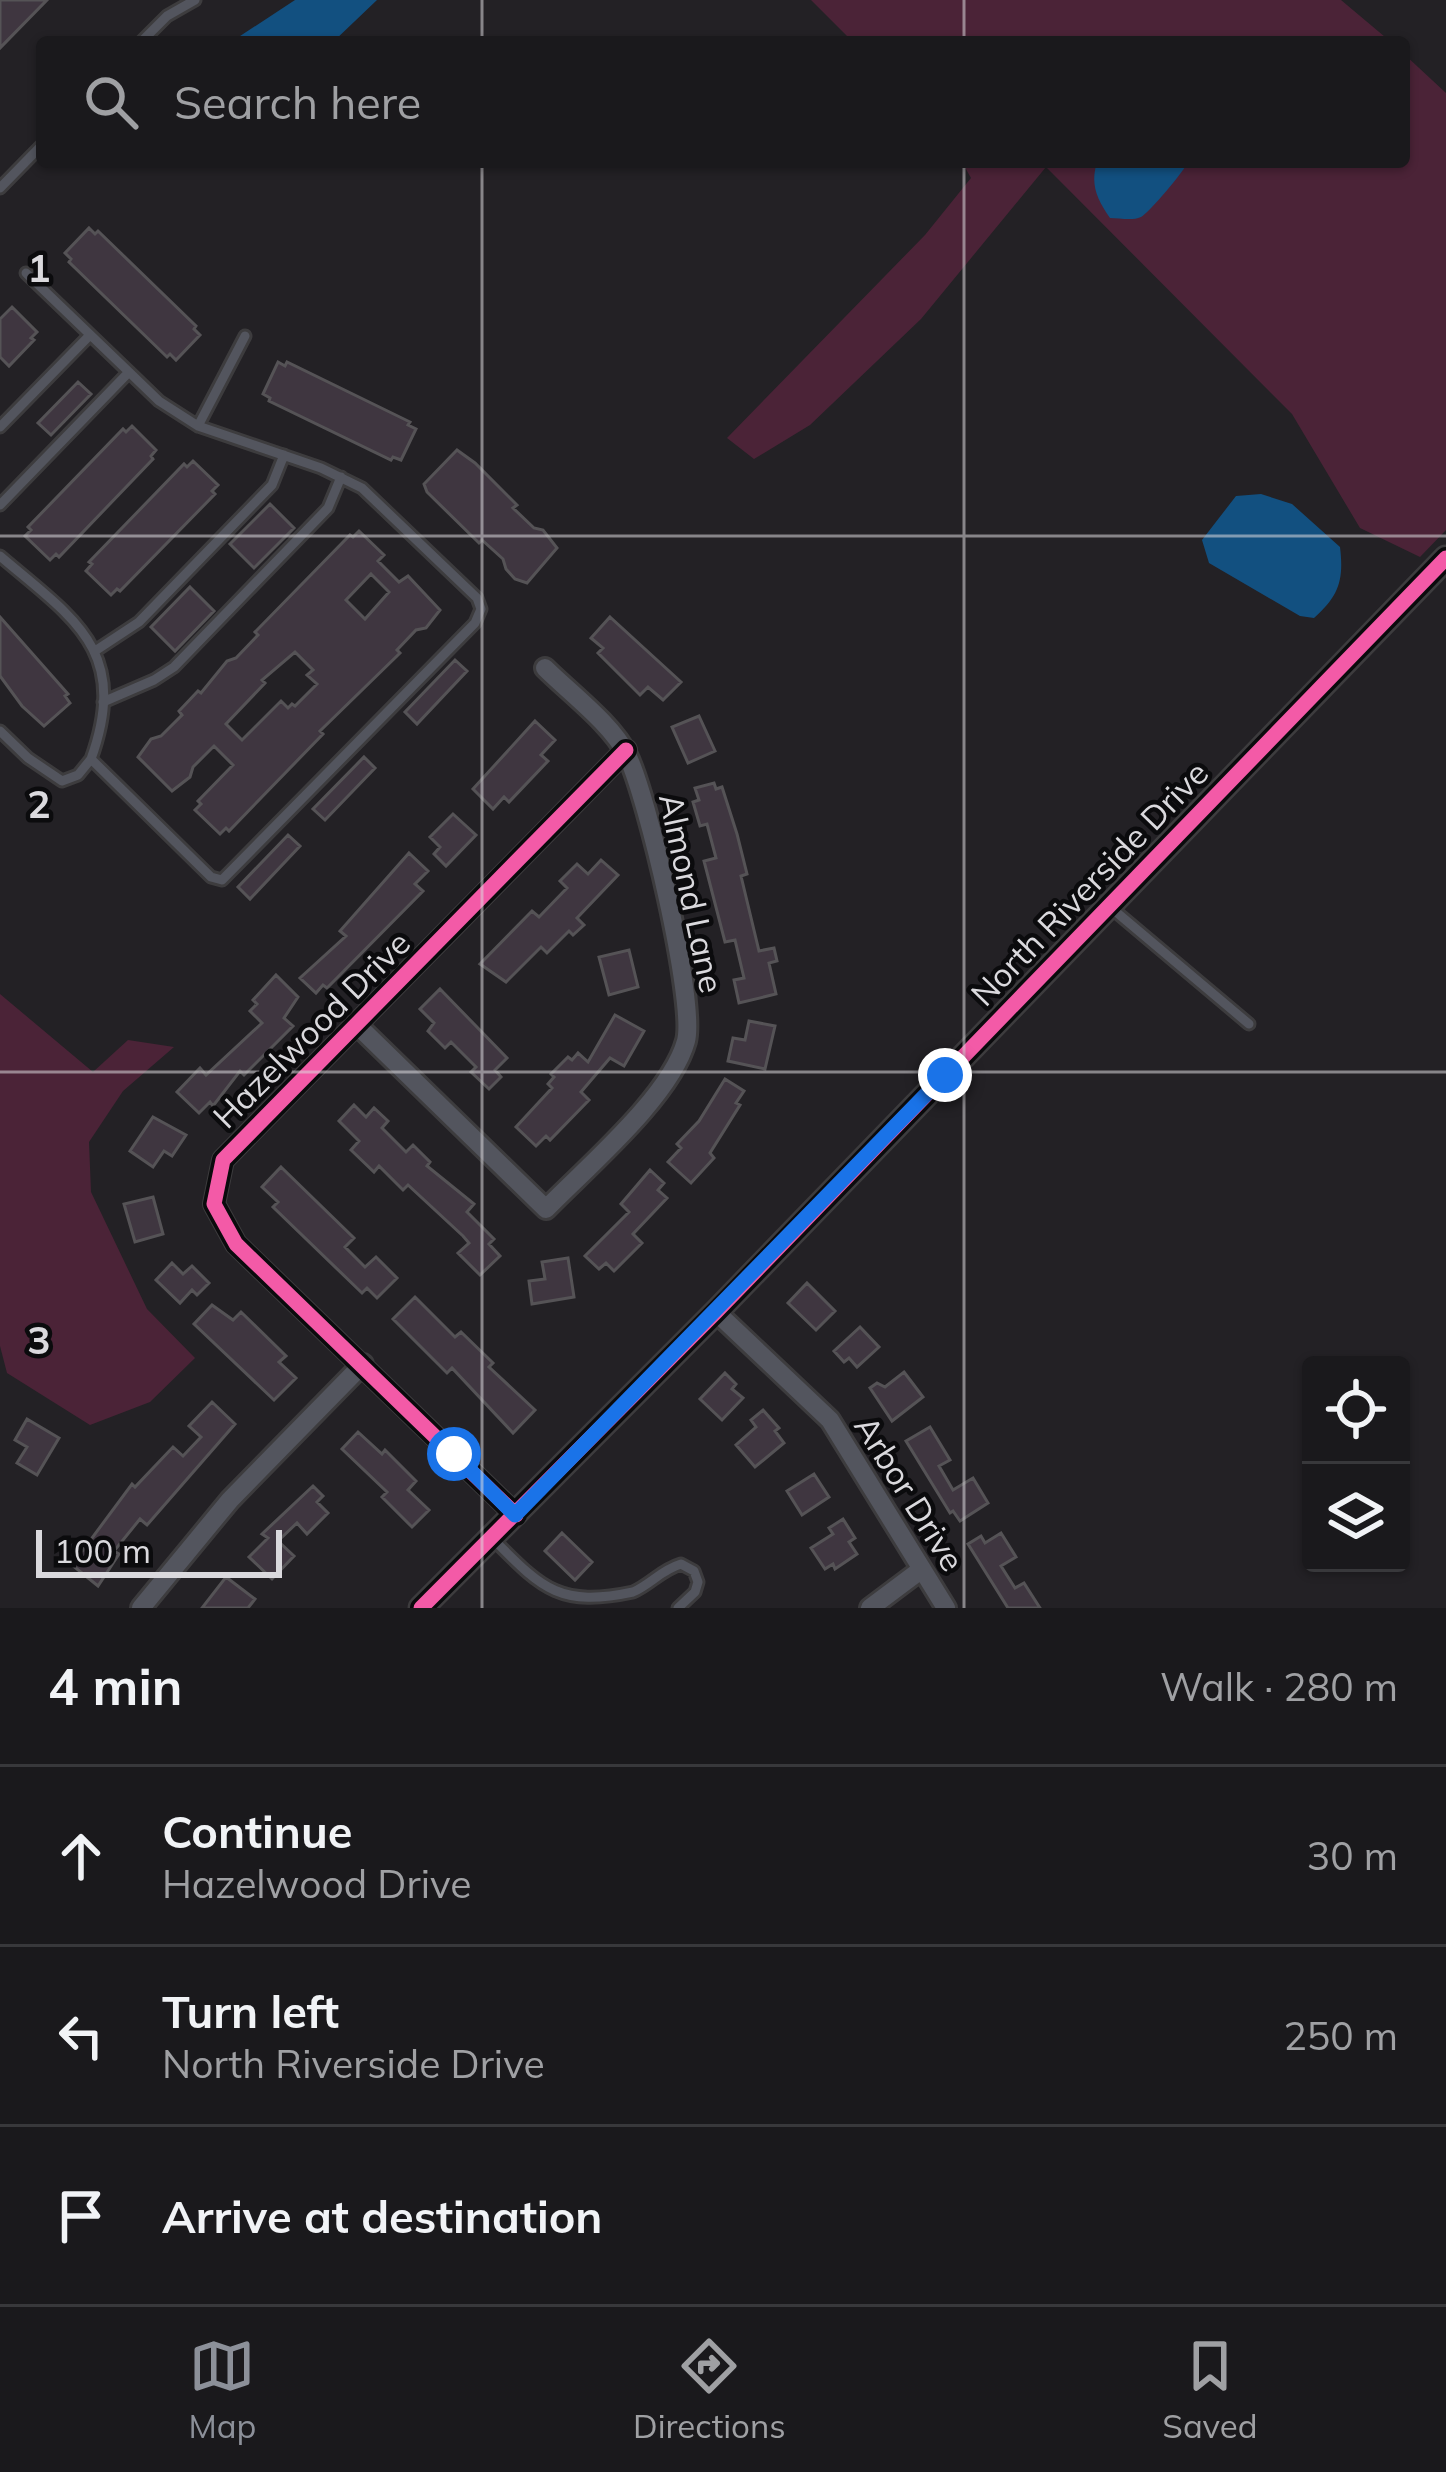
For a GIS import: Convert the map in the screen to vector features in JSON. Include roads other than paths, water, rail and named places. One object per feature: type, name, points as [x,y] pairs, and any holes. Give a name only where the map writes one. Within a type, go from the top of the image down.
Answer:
[{"type":"street","name":"North Riverside Drive","points":[[421,1608],[716,1312],[1446,558]]},
{"type":"street","name":"Almond Lane","points":[[357,1025],[546,1209],[665,1085],[687,1039],[685,985],[643,794],[626,750],[545,668]]},
{"type":"street","name":"Hazelwood Drive","points":[[515,1515],[236,1244],[214,1204],[223,1160],[626,750]]},
{"type":"street","name":"Arbor Drive","points":[[716,1312],[830,1420],[946,1608]]},
{"type":"street","points":[[141,1608],[230,1500],[362,1364]]},
{"type":"street","points":[[871,1608],[922,1569]]},
{"type":"lane","points":[[147,36],[166,16],[195,0]]},
{"type":"lane","points":[[0,188],[36,151]]},
{"type":"lane","points":[[26,273],[159,401],[198,426],[341,477],[374,497],[477,598],[481,609],[475,623],[222,880],[211,877],[91,759]]},
{"type":"lane","points":[[0,427],[90,334]]},
{"type":"lane","points":[[198,426],[245,335]]},
{"type":"lane","points":[[0,505],[129,372]]},
{"type":"lane","points":[[94,651],[139,622],[272,484],[284,455]]},
{"type":"lane","points":[[103,702],[174,668],[328,508],[341,477]]},
{"type":"lane","points":[[0,556],[82,627],[94,651],[103,702],[91,759],[78,775],[62,781],[0,731]]},
{"type":"lane","points":[[1109,906],[1249,1024]]},
{"type":"lane","points":[[492,1538],[566,1606],[624,1596],[664,1569],[681,1564],[694,1571],[698,1582],[695,1592],[678,1608]]},
{"type":"water","points":[[295,0],[377,0],[339,36],[240,36]]},
{"type":"water","points":[[1184,168],[1151,208],[1130,219],[1110,218],[1095,185],[1095,170]]},
{"type":"water","points":[[1261,494],[1292,504],[1340,547],[1338,587],[1314,618],[1300,616],[1209,563],[1202,540],[1236,496]]}]
